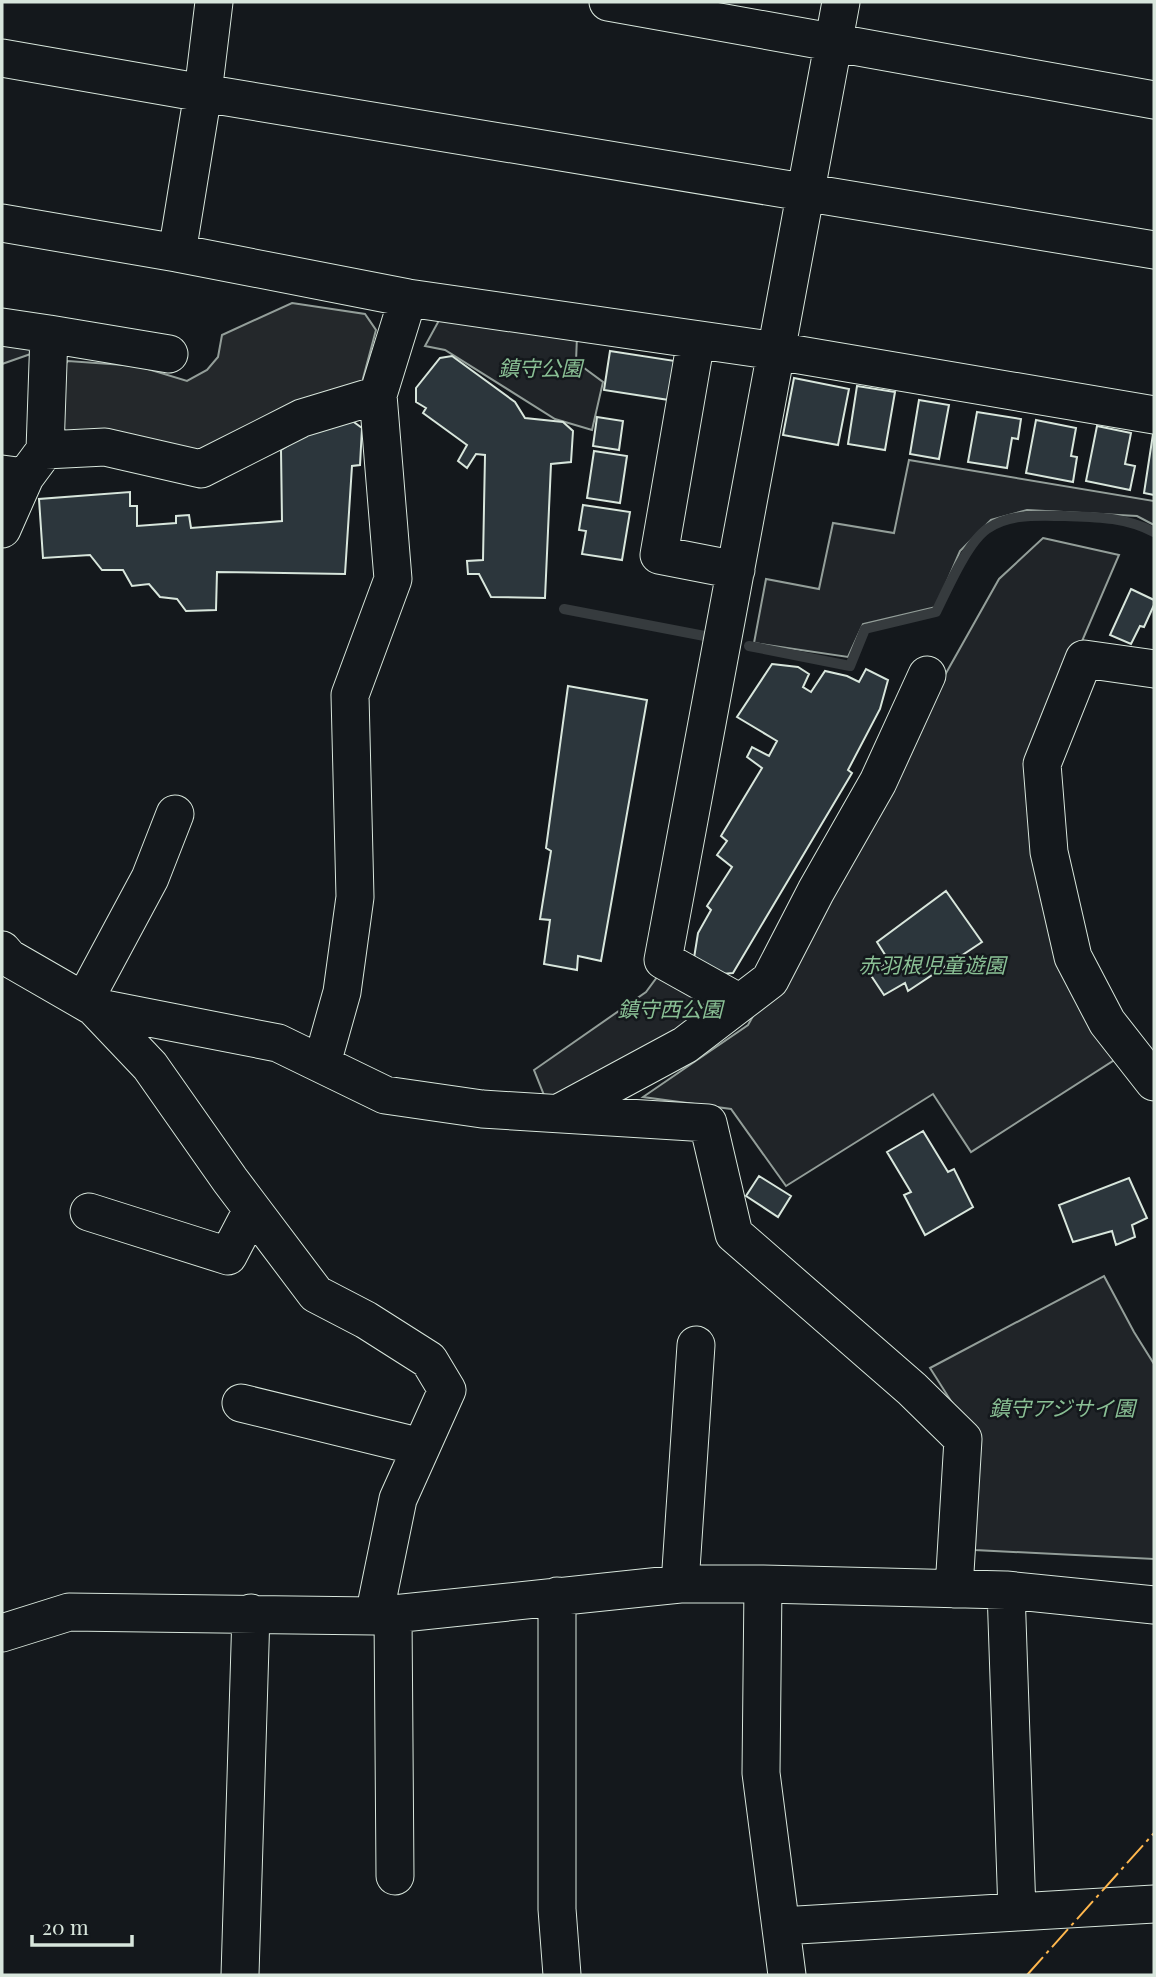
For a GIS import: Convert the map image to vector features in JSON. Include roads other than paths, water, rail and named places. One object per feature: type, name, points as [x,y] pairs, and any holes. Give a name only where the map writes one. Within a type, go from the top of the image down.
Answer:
[{"type":"street","points":[[177,253],[203,93],[214,2]]},
{"type":"street","points":[[608,2],[1154,100]]},
{"type":"street","points":[[740,1003],[663,960],[841,2]]},
{"type":"street","points":[[2,58],[1154,250]]},
{"type":"street","points":[[2,223],[177,253],[408,298],[776,351],[1154,415]]},
{"type":"street","points":[[322,1063],[342,992],[355,897],[350,695],[393,579],[378,395],[408,298]]},
{"type":"street","points":[[2,327],[169,354]]},
{"type":"street","points":[[2,529],[24,467],[49,334]]},
{"type":"street","points":[[696,340],[659,555],[736,570]]},
{"type":"street","points":[[24,467],[105,447],[201,469],[302,418],[378,395]]},
{"type":"street","points":[[1154,669],[1084,659],[1042,764],[1049,852],[1073,957],[1107,1022],[1154,1082]]},
{"type":"street","points":[[559,1113],[685,1045],[771,980],[816,891],[878,782],[927,676]]},
{"type":"street","points":[[89,1004],[150,878],[175,814]]},
{"type":"street","points":[[4,962],[89,1004],[278,1043],[385,1095],[482,1109],[708,1123],[734,1234],[912,1389],[963,1439],[954,1589]]},
{"type":"street","points":[[89,1004],[150,1066],[252,1210],[316,1294],[429,1360],[447,1390],[398,1499],[384,1615],[395,1876]]},
{"type":"street","points":[[89,1212],[228,1256],[252,1210]]},
{"type":"street","points":[[680,1584],[696,1345]]},
{"type":"street","points":[[241,1403],[421,1447]]},
{"type":"street","points":[[2,1633],[69,1612],[384,1615],[680,1584],[1006,1590],[1154,1605]]},
{"type":"street","points":[[763,1584],[761,1773],[786,1975]]},
{"type":"street","points":[[1006,1590],[1017,1912]]},
{"type":"street","points":[[557,1596],[557,1909],[562,1975]]},
{"type":"street","points":[[240,1975],[251,1613]]},
{"type":"street","points":[[781,1926],[1154,1904]]},
{"type":"waterway","points":[[749,646],[850,666],[865,629],[936,612],[972,545],[987,529],[1005,520],[1035,516],[1100,518],[1132,523],[1154,532]]},
{"type":"waterway","points":[[564,609],[715,638]]},
{"type":"park label","name":"鎮守公園","points":[[540,367]]},
{"type":"park label","name":"赤羽根児童遊園","points":[[932,964]]},
{"type":"park label","name":"鎮守西公園","points":[[670,1008]]},
{"type":"park label","name":"鎮守アジサイ園","points":[[1062,1407]]}]
